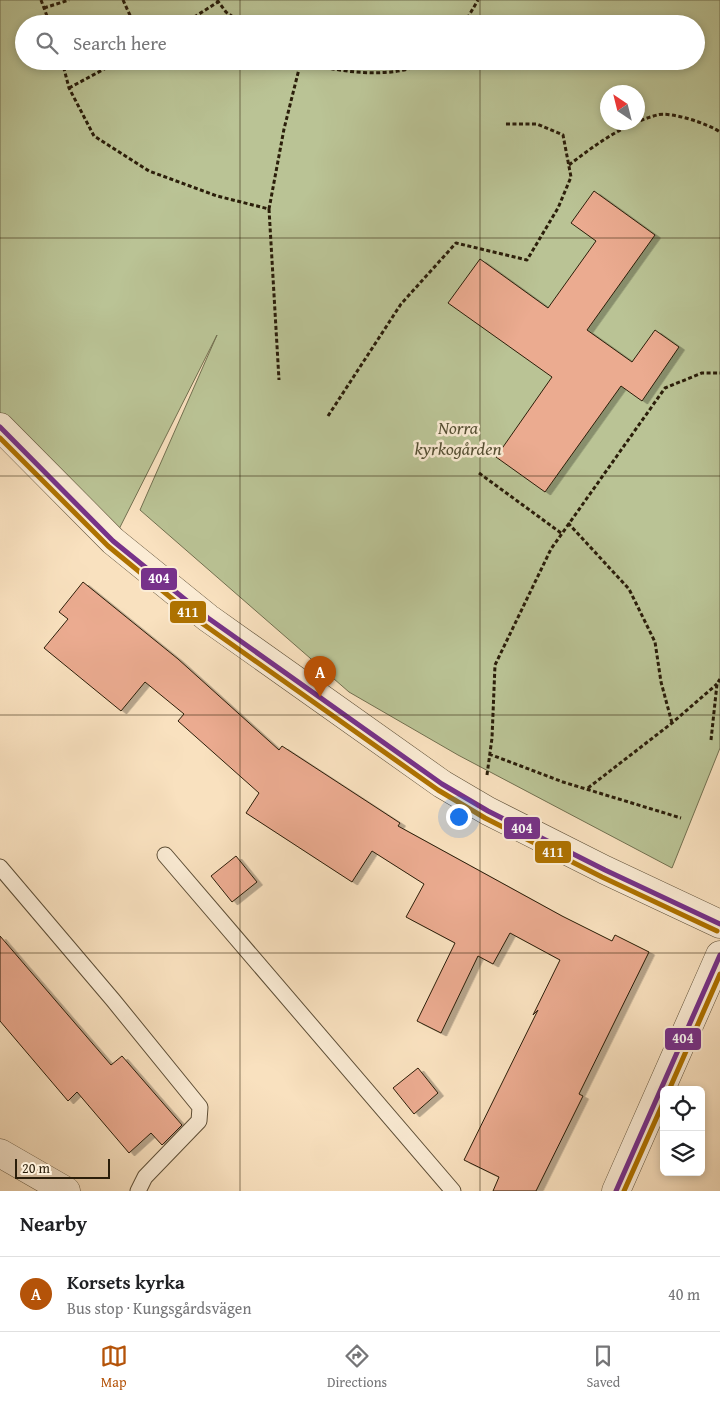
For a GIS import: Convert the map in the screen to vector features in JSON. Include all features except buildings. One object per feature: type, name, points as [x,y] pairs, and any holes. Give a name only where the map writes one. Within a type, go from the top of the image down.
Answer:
[{"type":"street","points":[[0,426],[113,541],[208,618],[442,784],[482,808],[605,870],[720,924]]},
{"type":"street","points":[[616,1191],[720,955]]},
{"type":"street","points":[[0,1153],[66,1191]]},
{"type":"lane","points":[[165,855],[453,1191]]},
{"type":"lane","points":[[0,867],[114,1000],[200,1106],[199,1121],[145,1177],[138,1191]]},
{"type":"path","points":[[41,0],[47,15]]},
{"type":"path","points":[[44,8],[69,0]]},
{"type":"path","points":[[123,0],[130,15]]},
{"type":"path","points":[[469,15],[478,0]]},
{"type":"path","points":[[197,15],[218,1],[230,15]]},
{"type":"path","points":[[64,70],[69,88],[94,136],[149,171],[217,196],[269,208]]},
{"type":"path","points":[[69,88],[102,70]]},
{"type":"path","points":[[279,380],[269,208],[284,129],[299,70]]},
{"type":"path","points":[[337,70],[368,74],[397,70]]},
{"type":"path","points":[[569,165],[606,137],[659,114],[694,121],[720,132]]},
{"type":"path","points":[[328,416],[401,304],[456,243],[527,260],[558,208],[571,176],[563,135],[537,124],[504,124]]},
{"type":"path","points":[[482,808],[489,754],[495,665],[551,549],[665,388],[702,374],[720,373]]},
{"type":"path","points":[[479,473],[561,533]]},
{"type":"path","points":[[568,523],[629,590],[655,642],[661,682],[672,723]]},
{"type":"path","points":[[711,740],[717,684],[720,678]]},
{"type":"path","points":[[587,789],[672,723],[717,684]]},
{"type":"path","points":[[489,754],[587,789],[681,818]]},
{"type":"green space","name":"Norra kyrkogården","points":[[0,0],[720,0],[720,748],[672,868],[458,755],[349,692],[140,510],[217,335],[113,541],[0,427]]},
{"type":"transit line","name":"404","points":[[0,427],[113,541],[208,618],[442,784],[488,811],[605,870],[720,924]]},
{"type":"transit line","name":"411","points":[[0,438],[108,546],[203,624],[438,790],[485,818],[602,877],[717,931]]},
{"type":"transit line","name":"404","points":[[616,1191],[720,955]]},
{"type":"transit line","name":"411","points":[[671,1086],[720,974]]},
{"type":"transit line","name":"411","points":[[624,1191],[660,1110]]},
{"type":"place","name":"Korsets kyrka","points":[[320,697]]}]
